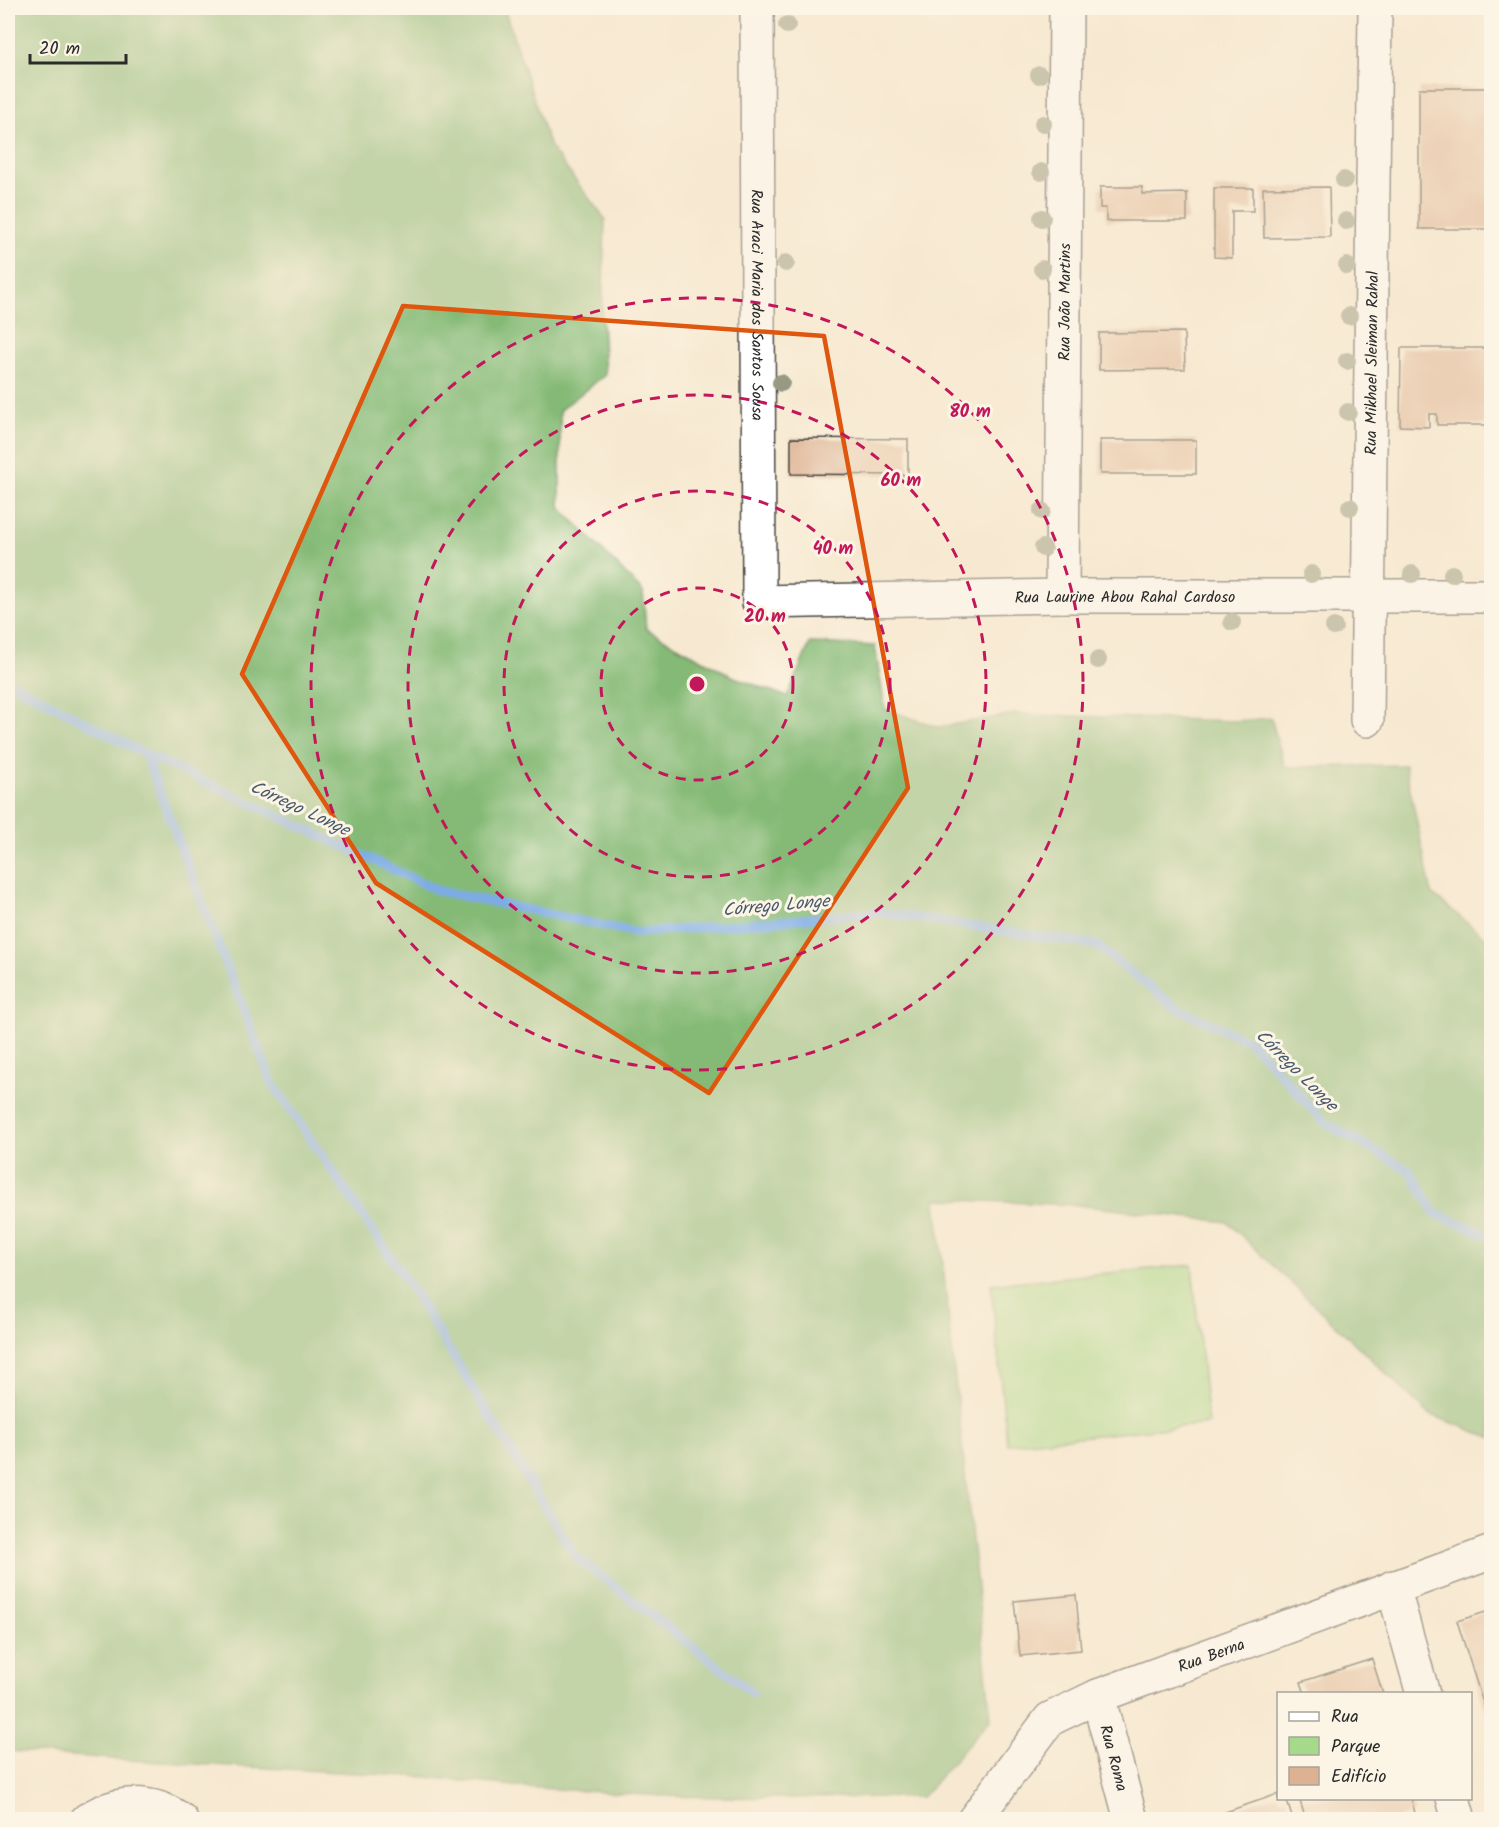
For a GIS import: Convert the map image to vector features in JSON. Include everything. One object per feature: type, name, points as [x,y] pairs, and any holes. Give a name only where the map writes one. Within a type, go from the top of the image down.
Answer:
[{"type":"street","name":"Rua Araci Maria dos Santos Sousa","points":[[758,8],[759,602]]},
{"type":"street","name":"Rua João Martins","points":[[1062,596],[1066,8]]},
{"type":"street","name":"Rua Mikhael Sleiman Rahal","points":[[1367,720],[1375,8]]},
{"type":"street","name":"Rua Laurine Abou Rahal Cardoso","points":[[759,602],[1062,596],[1491,596]]},
{"type":"street","name":"Rua Berna","points":[[974,1820],[1050,1719],[1098,1696],[1491,1552]]},
{"type":"street","points":[[1393,1587],[1422,1692]]},
{"type":"street","name":"Rua Roma","points":[[1098,1696],[1131,1820]]},
{"type":"street","points":[[1454,1800],[1459,1820]]},
{"type":"street","points":[[87,1820],[113,1806],[141,1804],[168,1810],[181,1820]]},
{"type":"highlighted area","points":[[403,306],[824,336],[908,788],[709,1093],[376,883],[242,674]]},
{"type":"green space","points":[[8,8],[504,8],[550,147],[605,219],[602,321],[605,375],[560,410],[560,507],[643,592],[646,629],[734,677],[787,697],[810,643],[875,646],[885,709],[938,727],[1014,714],[1234,721],[1271,718],[1285,767],[1405,765],[1432,894],[1491,942],[1491,1438],[1429,1414],[1227,1222],[1075,1205],[936,1199],[991,1718],[922,1797],[661,1796],[523,1787],[424,1777],[8,1751]]},
{"type":"green space","points":[[1192,1265],[1208,1424],[1007,1444],[991,1284]]},
{"type":"building","points":[[1419,88],[1492,88],[1492,229],[1419,229]]},
{"type":"building","points":[[1100,187],[1142,187],[1142,194],[1187,193],[1187,221],[1106,221],[1106,208],[1100,208]]},
{"type":"building","points":[[1329,187],[1330,237],[1264,238],[1263,188]]},
{"type":"building","points":[[1214,188],[1253,188],[1253,211],[1232,211],[1232,258],[1214,257]]},
{"type":"building","points":[[1184,332],[1185,369],[1099,370],[1099,333]]},
{"type":"building","points":[[1401,348],[1492,348],[1492,425],[1437,425],[1437,414],[1429,414],[1429,427],[1400,426]]},
{"type":"building","points":[[791,438],[908,439],[908,475],[791,474]]},
{"type":"building","points":[[1100,440],[1196,440],[1196,474],[1100,474]]},
{"type":"building","points":[[1076,1595],[1081,1650],[1020,1656],[1014,1601]]},
{"type":"building","points":[[1492,1610],[1492,1724],[1490,1725],[1457,1621]]},
{"type":"building","points":[[1372,1659],[1382,1692],[1304,1692],[1301,1682]]},
{"type":"building","points":[[1277,1794],[1277,1800],[1287,1800],[1293,1820],[1202,1820]]},
{"type":"building","points":[[1300,1800],[1412,1800],[1415,1813],[1395,1820],[1306,1820]]},
{"type":"waterway","name":"Córrego Longe","points":[[8,681],[145,754],[439,891],[638,933],[879,912],[1096,945],[1175,1007],[1251,1042],[1324,1122],[1410,1171],[1435,1213],[1492,1237]]},
{"type":"waterway","points":[[145,754],[271,1081],[407,1281],[575,1556],[753,1693]]}]
